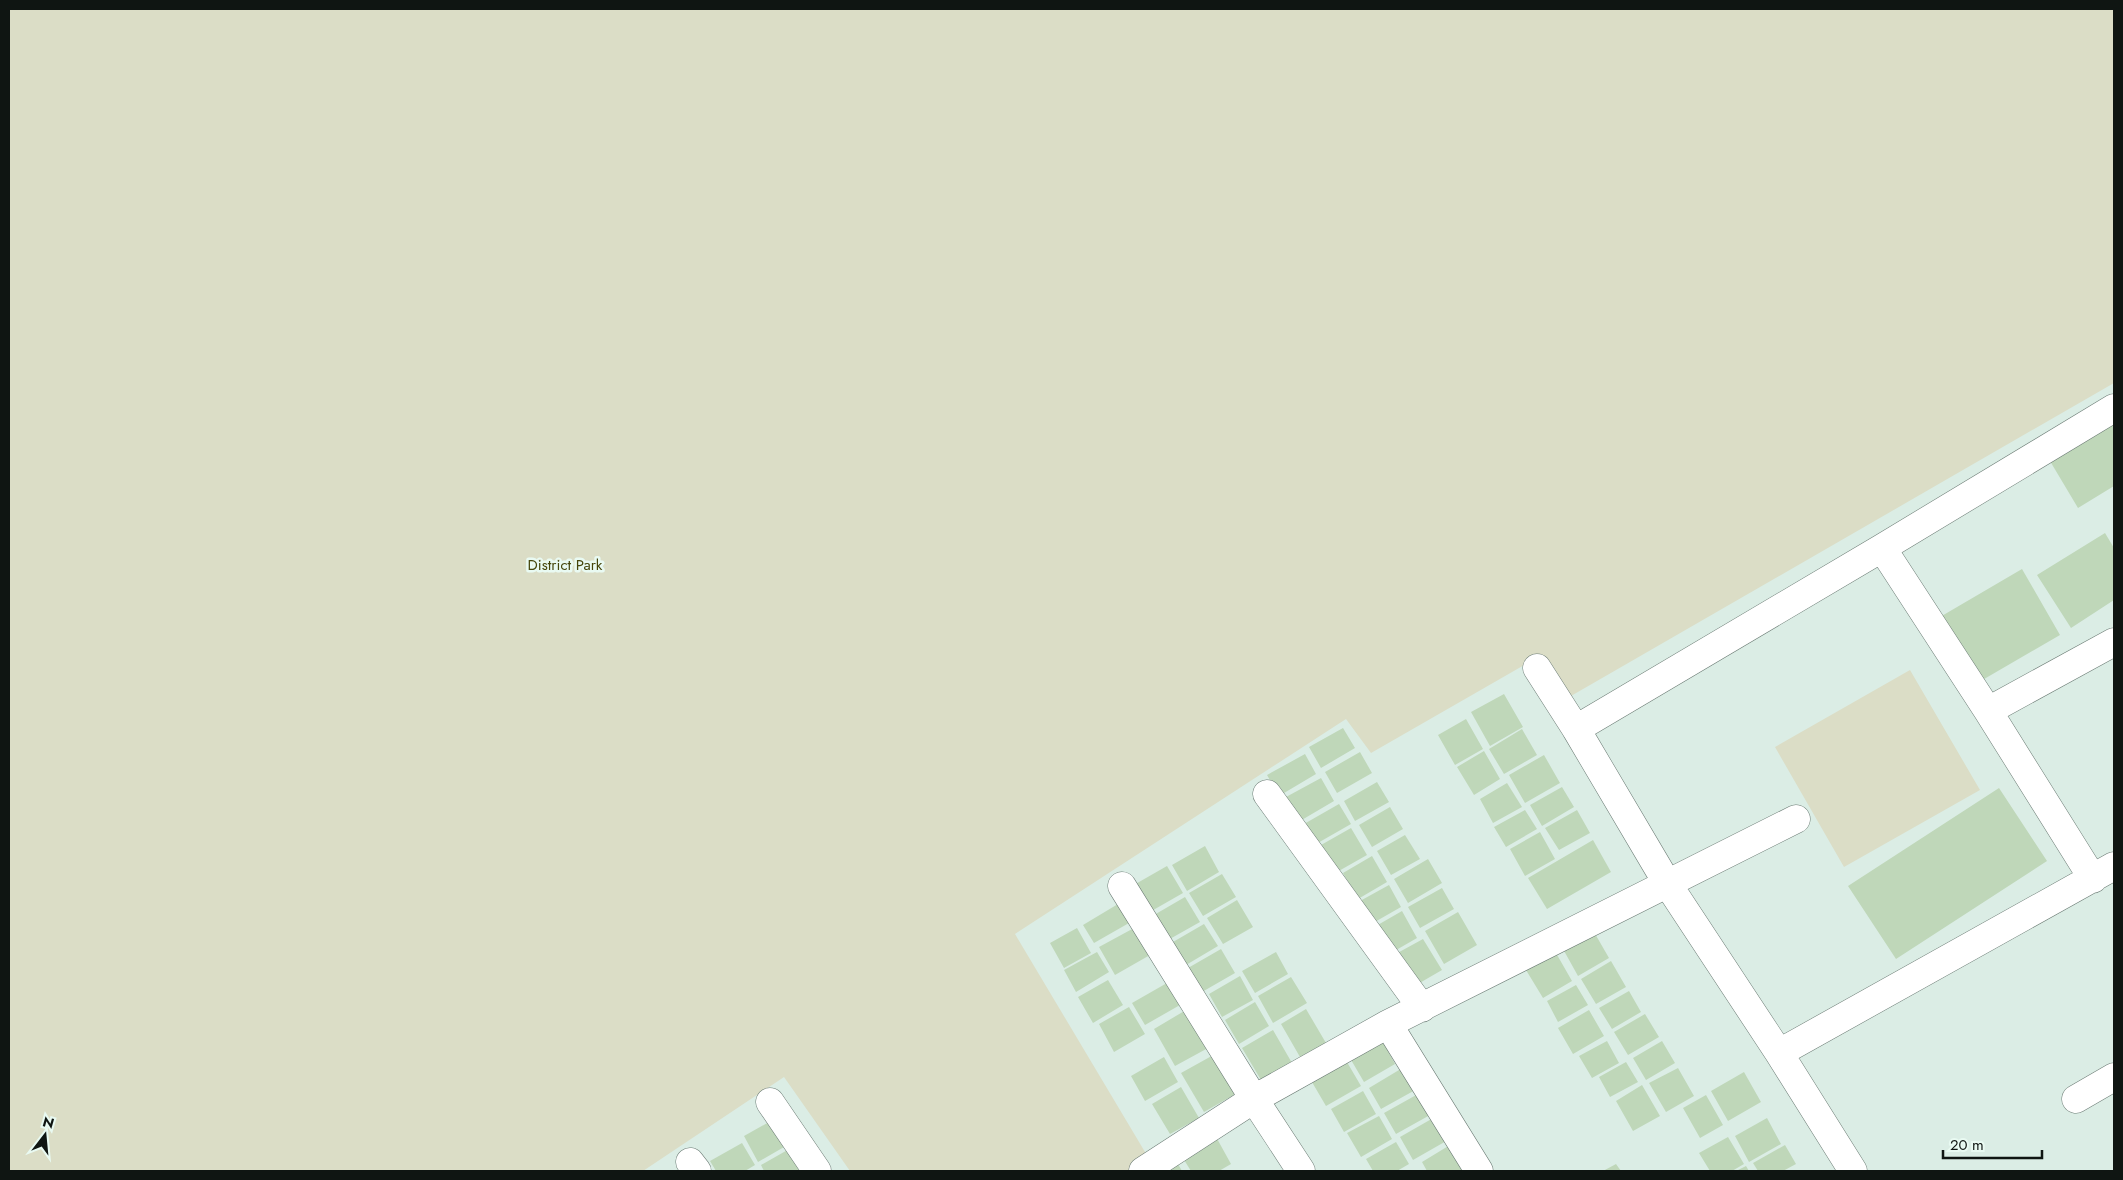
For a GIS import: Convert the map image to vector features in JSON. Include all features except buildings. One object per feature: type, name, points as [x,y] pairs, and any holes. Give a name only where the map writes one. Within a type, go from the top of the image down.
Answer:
[{"type":"street","points":[[1576,729],[2114,408]]},
{"type":"street","points":[[1779,1053],[2104,873],[1988,711],[1882,548]]},
{"type":"street","points":[[1988,711],[2114,642]]},
{"type":"street","points":[[1537,668],[1576,729],[1667,883],[1779,1053],[1853,1171]]},
{"type":"street","points":[[1267,794],[1422,1008]]},
{"type":"street","points":[[1143,1171],[1254,1099],[1388,1024],[1796,819]]},
{"type":"street","points":[[1122,886],[1254,1099],[1301,1171]]},
{"type":"street","points":[[1388,1024],[1479,1171]]},
{"type":"street","points":[[2076,1099],[2114,1077]]},
{"type":"street","points":[[770,1102],[818,1171]]},
{"type":"green space","name":"District Park","points":[[9,9],[2114,9],[2114,383],[1564,700],[1538,657],[1371,753],[1346,719],[1015,934],[1151,1162],[1136,1171],[850,1171],[784,1077],[643,1171],[9,1171]]},
{"type":"green space","points":[[1910,670],[1980,790],[1844,867],[1775,747]]}]
